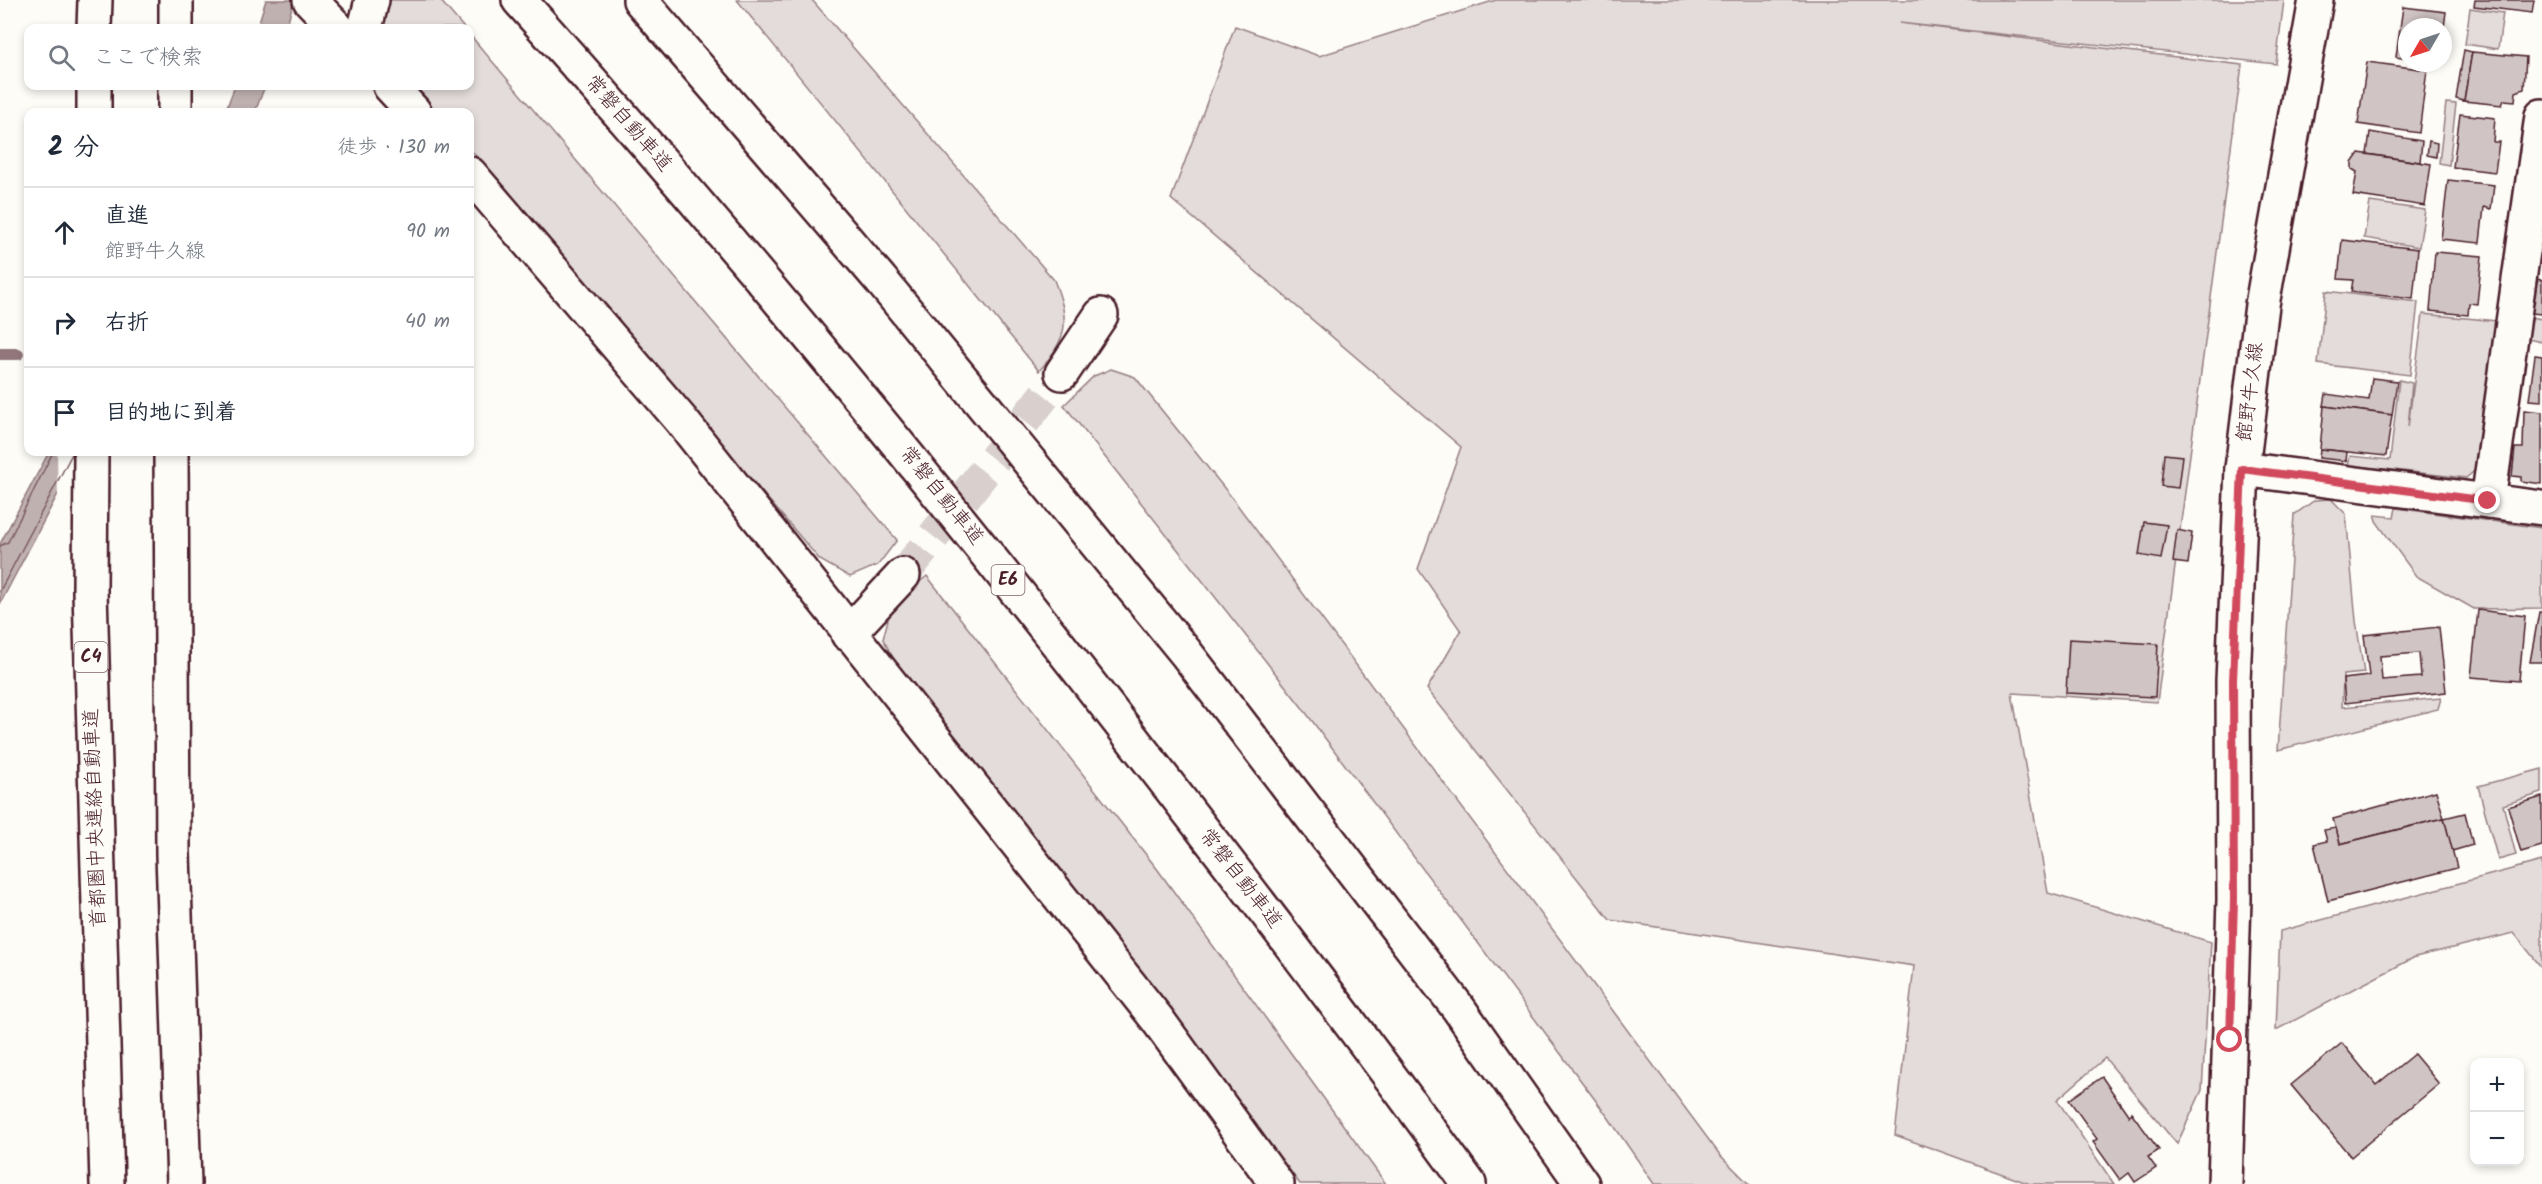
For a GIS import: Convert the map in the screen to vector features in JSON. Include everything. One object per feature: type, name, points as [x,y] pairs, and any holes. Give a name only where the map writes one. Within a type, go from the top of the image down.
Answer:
[{"type":"main road","points":[[94,24],[95,0]]},
{"type":"main road","points":[[176,0],[176,24]]},
{"type":"main road","points":[[366,24],[372,0]]},
{"type":"main road","name":"常磐自動車道","points":[[519,0],[600,90],[906,452],[1116,716],[1362,1037],[1469,1184]]},
{"type":"main road","points":[[640,0],[880,279],[1186,653],[1459,1009],[1582,1184]]},
{"type":"main road","name":"館野牛久線","points":[[2225,1184],[2234,911],[2233,681],[2242,469],[2264,294],[2316,0]]},
{"type":"main road","points":[[94,90],[94,108]]},
{"type":"main road","points":[[175,90],[175,108]]},
{"type":"main road","points":[[394,90],[410,108]]},
{"type":"main road","points":[[2488,501],[2542,116]]},
{"type":"main road","points":[[474,179],[681,420],[848,634],[1156,1019],[1277,1184]]},
{"type":"main road","points":[[1062,373],[1101,315]]},
{"type":"main road","name":"首都圏中央連絡自動車道","points":[[91,456],[90,591],[107,1184]]},
{"type":"main road","points":[[171,456],[173,854],[184,1184]]},
{"type":"main road","points":[[2242,469],[2542,508]]},
{"type":"main road","points":[[848,634],[903,575]]},
{"type":"shaded area","points":[[386,0],[440,0],[461,24],[379,24]]},
{"type":"shaded area","points":[[737,0],[812,0],[1054,280],[1063,307],[1064,328],[1056,348],[1039,371]]},
{"type":"shaded area","points":[[1496,0],[2284,0],[2276,64],[1899,23],[2242,65],[2157,702],[2012,693],[2048,893],[2211,942],[2202,1090],[2177,1144],[2105,1058],[2057,1100],[2114,1184],[2030,1184],[1895,1135],[1914,966],[1610,920],[1427,689],[1461,631],[1418,569],[1461,447],[1171,199],[1235,26],[1319,56]]},
{"type":"shaded area","points":[[2470,8],[2503,13],[2498,49],[2465,44]]},
{"type":"shaded area","points":[[474,40],[897,540],[878,565],[850,577],[820,560],[474,154],[474,108],[433,108],[417,90],[474,90]]},
{"type":"shaded area","points":[[2446,103],[2456,104],[2449,165],[2439,163]]},
{"type":"shaded area","points":[[2370,202],[2425,210],[2419,247],[2364,238]]},
{"type":"shaded area","points":[[2326,291],[2418,302],[2410,375],[2318,364]]},
{"type":"shaded area","points":[[2423,314],[2497,321],[2479,467],[2466,478],[2348,465],[2350,456],[2390,460],[2399,380],[2412,383],[2408,427]]},
{"type":"shaded area","points":[[2530,317],[2542,319],[2542,342],[2527,339]]},
{"type":"shaded area","points":[[1111,369],[1135,377],[1233,499],[1720,1155],[1749,1184],[1654,1184],[1608,1117],[1301,706],[1064,405],[1094,376]]},
{"type":"shaded area","points":[[2331,499],[2346,514],[2356,621],[2364,673],[2343,675],[2342,707],[2441,698],[2438,709],[2278,750],[2294,515],[2315,500]]},
{"type":"shaded area","points":[[2396,508],[2542,528],[2542,608],[2474,609],[2416,576],[2376,521],[2375,515],[2394,517]]},
{"type":"shaded area","points":[[927,576],[1158,870],[1386,1184],[1300,1184],[898,667],[883,639],[892,604]]},
{"type":"shaded area","points":[[2542,769],[2542,793],[2503,805],[2516,855],[2498,860],[2478,786]]},
{"type":"shaded area","points":[[2542,861],[2542,968],[2514,933],[2415,957],[2276,1030],[2280,931]]},
{"type":"water","points":[[266,0],[294,0],[287,24],[258,24]]},
{"type":"water","points":[[233,90],[263,90],[257,108],[227,108]]},
{"type":"water","points":[[47,456],[78,456],[0,604],[0,544]]},
{"type":"pier","points":[[57,456],[81,456],[58,500]]},
{"type":"building","points":[[2475,0],[2534,0],[2532,13],[2474,6]]},
{"type":"building","points":[[2403,7],[2446,12],[2445,18],[2401,18]]},
{"type":"building","points":[[2464,50],[2472,52],[2464,101],[2456,99]]},
{"type":"building","points":[[2472,52],[2526,57],[2524,89],[2516,92],[2515,101],[2504,100],[2502,105],[2464,101]]},
{"type":"building","points":[[2367,62],[2398,66],[2398,72],[2427,72],[2419,133],[2358,124]]},
{"type":"building","points":[[2460,114],[2495,118],[2493,142],[2499,142],[2495,172],[2453,167]]},
{"type":"building","points":[[2370,132],[2422,141],[2420,162],[2367,154]]},
{"type":"building","points":[[2429,141],[2437,143],[2436,157],[2427,155]]},
{"type":"building","points":[[2359,153],[2431,164],[2425,206],[2353,195],[2357,172],[2352,169],[2352,163]]},
{"type":"building","points":[[2448,180],[2494,185],[2491,209],[2484,207],[2480,243],[2441,239]]},
{"type":"building","points":[[2342,240],[2418,249],[2413,299],[2351,292],[2353,280],[2338,279]]},
{"type":"building","points":[[2435,252],[2482,256],[2477,304],[2469,303],[2468,315],[2430,311]]},
{"type":"building","points":[[2535,279],[2542,280],[2542,314],[2531,313]]},
{"type":"building","points":[[2535,355],[2542,356],[2542,401],[2529,400]]},
{"type":"building","points":[[2372,378],[2397,381],[2392,415],[2324,406],[2326,394],[2369,400]]},
{"type":"building","points":[[2324,406],[2392,415],[2386,456],[2320,449]]},
{"type":"building","points":[[2524,410],[2542,412],[2542,484],[2521,481],[2521,477],[2512,476],[2515,448],[2523,448]]},
{"type":"building","points":[[2320,449],[2347,452],[2346,461],[2319,458]]},
{"type":"building","points":[[2164,454],[2182,456],[2178,488],[2161,486]]},
{"type":"building","points":[[2144,522],[2167,525],[2161,559],[2139,555]]},
{"type":"building","points":[[2177,530],[2192,533],[2188,564],[2173,562]]},
{"type":"building","points":[[2478,610],[2525,616],[2519,681],[2471,677]]},
{"type":"building","points":[[2539,612],[2542,612],[2542,662],[2530,662]]},
{"type":"building","points":[[2439,627],[2446,692],[2345,703],[2343,679],[2369,676],[2364,635]],"holes":[[[2419,653],[2421,677],[2382,680],[2380,656]]]},
{"type":"building","points":[[2069,639],[2158,644],[2155,697],[2066,693]]},
{"type":"building","points":[[2436,791],[2444,818],[2340,844],[2333,819]]},
{"type":"building","points":[[2542,797],[2542,846],[2521,852],[2508,807]]},
{"type":"building","points":[[2465,813],[2473,845],[2452,851],[2444,818]]},
{"type":"building","points":[[2444,818],[2457,868],[2328,901],[2314,844],[2327,841],[2324,830],[2336,828],[2340,844]]},
{"type":"building","points":[[2342,1043],[2376,1085],[2414,1054],[2439,1084],[2351,1157],[2291,1085]]},
{"type":"building","points":[[2102,1077],[2129,1116],[2131,1112],[2159,1150],[2148,1157],[2156,1168],[2135,1182],[2129,1173],[2120,1180],[2093,1142],[2097,1139],[2069,1100]]},
{"type":"waterway","points":[[0,354],[18,354]]},
{"type":"tunnel","points":[[903,575],[1062,373]]},
{"type":"route","points":[[2230,1040],[2234,899],[2233,681],[2242,469],[2488,501]]}]
